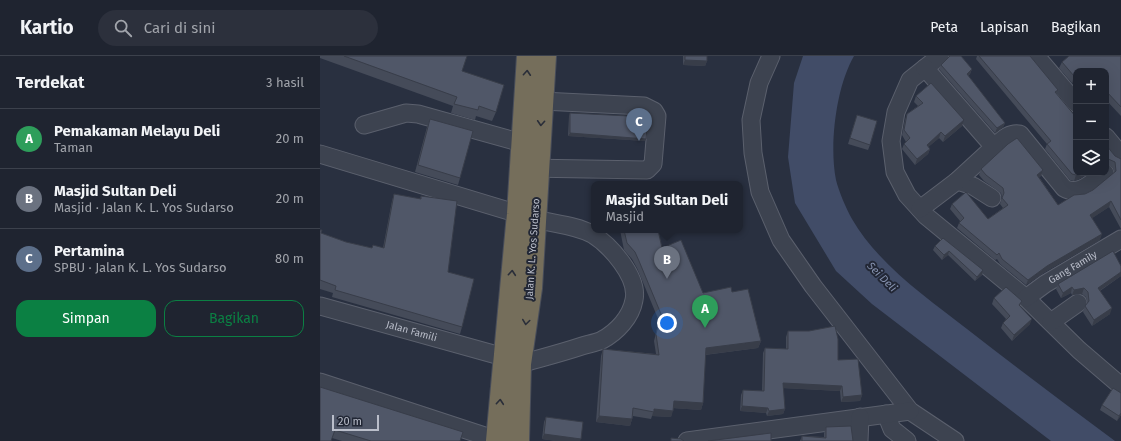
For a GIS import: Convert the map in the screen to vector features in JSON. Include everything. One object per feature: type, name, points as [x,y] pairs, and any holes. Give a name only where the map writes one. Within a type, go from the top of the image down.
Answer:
[{"type":"highway","name":"Jalan K. L. Yos Sudarso","points":[[504,441],[512,361],[531,288],[526,217],[534,99],[528,56]]},
{"type":"highway","name":"Jalan K. L. Yos Sudarso","points":[[529,168],[522,143],[545,56]]},
{"type":"street","points":[[771,56],[759,83],[751,120],[753,153],[760,192],[782,240],[813,286],[910,411],[951,440]]},
{"type":"street","points":[[940,56],[910,80],[896,112],[891,141],[895,172],[907,195],[920,209],[1026,298],[1079,350],[1121,386]]},
{"type":"street","points":[[1036,56],[1073,99]]},
{"type":"street","points":[[925,68],[994,146]]},
{"type":"street","points":[[529,168],[647,170],[653,164],[657,116],[654,111],[644,106],[534,99]]},
{"type":"street","points":[[364,125],[406,113],[418,114],[522,143]]},
{"type":"street","points":[[920,209],[957,181],[994,146],[1014,133],[1020,134],[1064,188],[1069,191],[1080,190],[1101,176]]},
{"type":"street","points":[[1109,140],[1121,154]]},
{"type":"street","points":[[320,154],[526,217],[567,226],[590,233],[606,243],[622,262],[632,282],[634,300],[628,317],[617,330],[601,340],[512,361]]},
{"type":"street","points":[[1109,171],[1121,162]]},
{"type":"street","points":[[957,181],[973,186],[992,198]]},
{"type":"street","name":"Gang Family","points":[[1026,298],[1045,284],[1121,239]]},
{"type":"street","points":[[1050,322],[1078,303]]},
{"type":"street","name":"Jalan Famili","points":[[320,306],[512,361]]},
{"type":"street","points":[[320,382],[504,441]]},
{"type":"street","points":[[687,441],[910,411]]},
{"type":"street","points":[[886,414],[892,429],[907,441]]},
{"type":"street","points":[[859,441],[860,417]]},
{"type":"water","name":"Sei Deli","points":[[803,56],[854,56],[843,84],[836,116],[833,150],[834,166],[839,190],[852,219],[875,251],[920,292],[1115,441],[1051,441],[872,304],[836,271],[795,203],[788,157],[794,83]]},
{"type":"building","points":[[344,56],[467,56],[462,71],[504,85],[496,112],[479,106],[478,110],[454,104],[457,97]]},
{"type":"building","points":[[685,56],[707,56],[707,61],[685,60]]},
{"type":"building","points":[[950,56],[961,56],[972,69],[967,74],[1005,123],[997,128],[941,65]]},
{"type":"building","points":[[979,56],[1030,56],[1058,90],[1055,92],[1073,113],[1073,174],[1047,144],[1051,141]]},
{"type":"building","points":[[1069,56],[1121,56],[1121,107],[1109,94],[1109,68],[1073,68],[1073,75],[1062,62]]},
{"type":"building","points":[[931,83],[964,120],[945,136],[941,132],[927,145],[930,149],[917,159],[904,144],[910,138],[904,130],[907,114],[923,103],[916,96]]},
{"type":"building","points":[[570,113],[648,117],[646,139],[570,133]]},
{"type":"building","points":[[857,115],[877,121],[870,145],[850,138]]},
{"type":"building","points":[[430,119],[473,131],[460,178],[418,165]]},
{"type":"building","points":[[1017,138],[1043,170],[1037,175],[1058,205],[1074,195],[1085,194],[1093,190],[1116,171],[1115,162],[1109,159],[1109,149],[1115,156],[1121,159],[1121,220],[1111,201],[1090,215],[1102,234],[1047,266],[1028,280],[1002,259],[999,253],[997,255],[959,223],[964,218],[952,204],[966,192],[988,219],[1008,205],[1002,198],[1004,193],[1003,188],[986,175],[981,169],[1008,144]]},
{"type":"building","points":[[394,194],[421,199],[421,196],[457,201],[448,272],[474,279],[462,327],[335,290],[336,286],[320,280],[320,230],[322,230],[321,233],[346,242],[372,248],[373,245],[384,248]]},
{"type":"building","points":[[625,233],[659,233],[662,248],[681,240],[703,293],[731,287],[732,292],[748,289],[761,341],[706,348],[703,403],[674,401],[673,411],[654,409],[654,412],[633,408],[632,419],[599,416],[603,349],[659,355],[656,334],[661,314],[635,252],[627,243]]},
{"type":"building","points":[[943,238],[983,270],[977,277],[949,251],[944,255],[935,246]]},
{"type":"building","points":[[1113,251],[1121,266],[1121,272],[1098,288],[1112,308],[1094,320],[1085,306],[1089,301],[1088,292],[1084,288],[1074,290],[1072,287],[1063,293],[1058,284]]},
{"type":"building","points":[[1006,287],[1022,301],[1019,305],[1032,319],[1014,335],[1003,323],[1010,316],[994,298]]},
{"type":"building","points":[[835,326],[838,339],[838,360],[858,359],[862,395],[843,397],[842,386],[783,383],[785,409],[769,411],[768,408],[742,406],[743,390],[764,391],[765,348],[788,349],[788,331],[809,331]]},
{"type":"building","points":[[320,387],[463,432],[460,441],[371,441],[335,430],[331,441],[320,441]]},
{"type":"building","points":[[1113,388],[1121,393],[1121,413],[1119,416],[1102,405]]},
{"type":"building","points":[[546,417],[583,422],[581,439],[544,434]]},
{"type":"building","points":[[851,426],[853,441],[802,441],[802,436],[826,438],[826,427]]},
{"type":"building","points":[[771,433],[771,441],[708,441]]},
{"type":"building","points":[[671,438],[681,439],[684,441],[671,441]]},
{"type":"place","name":"Pertamina","points":[[639,141]]},
{"type":"place","name":"Masjid Sultan Deli","points":[[667,279]]},
{"type":"place","name":"Pemakaman Melayu Deli","points":[[705,328]]}]
